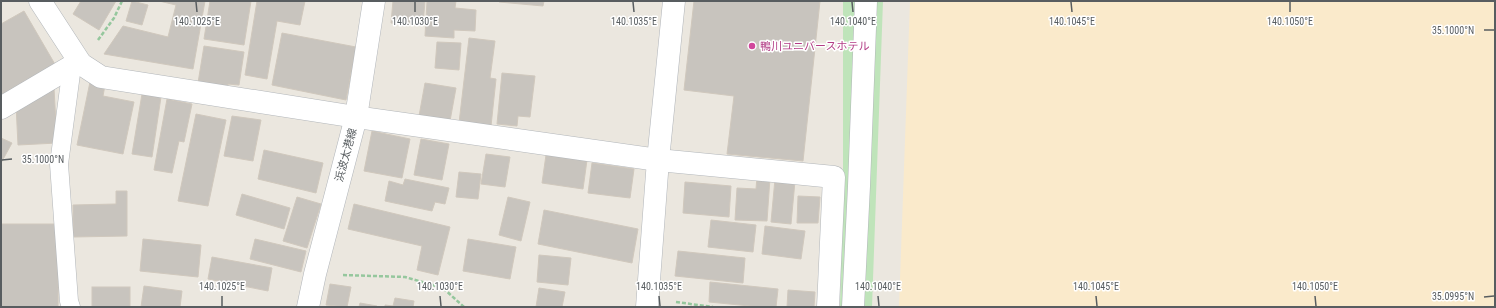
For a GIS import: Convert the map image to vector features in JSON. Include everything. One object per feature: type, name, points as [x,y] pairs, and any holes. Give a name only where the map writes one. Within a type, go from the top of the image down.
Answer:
[{"type":"street","points":[[40,1],[77,65],[101,78],[356,118],[658,160],[834,177],[828,307]]},
{"type":"street","name":"浜波太港線","points":[[308,307],[315,274],[356,118],[374,1]]},
{"type":"street","points":[[647,302],[658,160],[674,1]]},
{"type":"street","points":[[853,307],[866,1]]},
{"type":"street","points":[[1,108],[77,65]]},
{"type":"lane","points":[[71,307],[69,301],[60,164],[77,65]]},
{"type":"path","points":[[77,65],[114,18],[122,1]]},
{"type":"path","points":[[315,274],[405,277],[443,288],[464,307]]},
{"type":"path","points":[[647,302],[713,307]]},
{"type":"green space","points":[[843,1],[883,1],[872,307],[840,307],[843,179]]},
{"type":"sand","points":[[910,1],[1495,1],[1495,307],[899,307]]},
{"type":"building","points":[[81,1],[116,1],[99,30],[73,14]]},
{"type":"building","points":[[132,1],[148,5],[142,25],[126,21]]},
{"type":"building","points":[[159,1],[205,1],[193,69],[104,54],[123,26],[168,37],[176,5]]},
{"type":"building","points":[[210,1],[251,1],[244,45],[204,39]]},
{"type":"building","points":[[257,1],[305,1],[300,25],[277,21],[267,79],[245,75]]},
{"type":"building","points":[[393,1],[425,1],[423,25],[391,23]]},
{"type":"building","points":[[427,1],[456,1],[455,8],[476,10],[475,31],[454,30],[454,38],[425,36]]},
{"type":"building","points":[[544,1],[543,6],[499,2]]},
{"type":"building","name":"鴨川ユニバースホテル","points":[[694,1],[820,1],[803,161],[727,154],[734,96],[684,90]]},
{"type":"building","points":[[24,11],[56,66],[1,98],[1,24]]},
{"type":"building","points":[[282,33],[356,47],[346,100],[272,85]]},
{"type":"building","points":[[469,38],[495,41],[490,78],[496,79],[491,126],[459,123]]},
{"type":"building","points":[[437,42],[461,43],[459,70],[435,68]]},
{"type":"building","points":[[204,46],[244,52],[239,85],[228,84],[227,93],[197,89]]},
{"type":"building","points":[[502,73],[535,76],[530,117],[518,116],[517,126],[497,124]]},
{"type":"building","points":[[90,82],[105,85],[103,96],[134,102],[123,154],[77,145]]},
{"type":"building","points":[[425,83],[456,88],[450,121],[419,116]]},
{"type":"building","points":[[54,88],[57,143],[18,145],[16,105]]},
{"type":"building","points":[[142,94],[161,97],[152,157],[132,154]]},
{"type":"building","points":[[167,99],[192,104],[184,142],[179,141],[172,173],[154,170]]},
{"type":"building","points":[[196,114],[226,120],[208,206],[178,201]]},
{"type":"building","points":[[232,116],[261,120],[253,161],[224,156]]},
{"type":"building","points":[[372,131],[410,139],[402,178],[364,171]]},
{"type":"building","points":[[1,138],[12,143],[1,163]]},
{"type":"building","points":[[421,139],[449,144],[442,180],[414,175]]},
{"type":"building","points":[[264,150],[323,163],[316,193],[258,179]]},
{"type":"building","points":[[486,154],[510,157],[505,187],[481,184]]},
{"type":"building","points":[[546,155],[587,160],[583,189],[542,183]]},
{"type":"building","points":[[592,163],[634,169],[630,198],[588,193]]},
{"type":"building","points":[[459,172],[481,174],[478,199],[456,197]]},
{"type":"building","points":[[757,177],[770,178],[767,221],[735,220],[737,188],[756,189]]},
{"type":"building","points":[[405,179],[449,188],[445,204],[435,202],[432,211],[385,201],[389,181],[403,185]]},
{"type":"building","points":[[775,179],[795,181],[791,224],[771,222]]},
{"type":"building","points":[[685,182],[731,186],[729,217],[683,213]]},
{"type":"building","points":[[116,191],[127,191],[127,236],[73,237],[73,205],[116,204]]},
{"type":"building","points":[[242,194],[290,208],[284,229],[236,215]]},
{"type":"building","points":[[798,196],[820,197],[818,223],[797,223]]},
{"type":"building","points":[[297,197],[321,204],[307,248],[283,241]]},
{"type":"building","points":[[508,197],[530,202],[521,241],[499,235]]},
{"type":"building","points":[[354,204],[450,227],[438,275],[417,270],[422,246],[348,229]]},
{"type":"building","points":[[544,210],[638,229],[632,263],[538,244]]},
{"type":"building","points":[[711,220],[756,225],[753,252],[708,247]]},
{"type":"building","points":[[1,224],[59,224],[58,307],[1,307]]},
{"type":"building","points":[[765,226],[805,231],[801,259],[762,254]]},
{"type":"building","points":[[143,239],[201,245],[198,277],[140,271]]},
{"type":"building","points":[[255,239],[306,251],[301,272],[250,259]]},
{"type":"building","points":[[468,239],[516,247],[510,279],[463,271]]},
{"type":"building","points":[[678,251],[745,258],[743,283],[675,276]]},
{"type":"building","points":[[539,255],[571,258],[568,285],[537,282]]},
{"type":"building","points":[[212,257],[272,268],[268,291],[208,279]]},
{"type":"building","points":[[710,282],[778,289],[776,307],[709,302]]},
{"type":"building","points":[[330,284],[351,287],[347,307],[326,305]]},
{"type":"building","points":[[144,286],[182,291],[180,307],[141,307]]},
{"type":"building","points":[[92,287],[130,287],[130,307],[92,307]]},
{"type":"building","points":[[539,288],[565,292],[562,307],[536,307]]},
{"type":"building","points":[[788,290],[815,292],[814,307],[787,307]]},
{"type":"building","points":[[395,298],[414,301],[413,307],[385,307],[385,305],[393,306]]},
{"type":"building","points":[[360,303],[377,306],[377,307],[359,307]]},
{"type":"place","name":"鴨川ユニバースホテル","points":[[752,46]]}]
